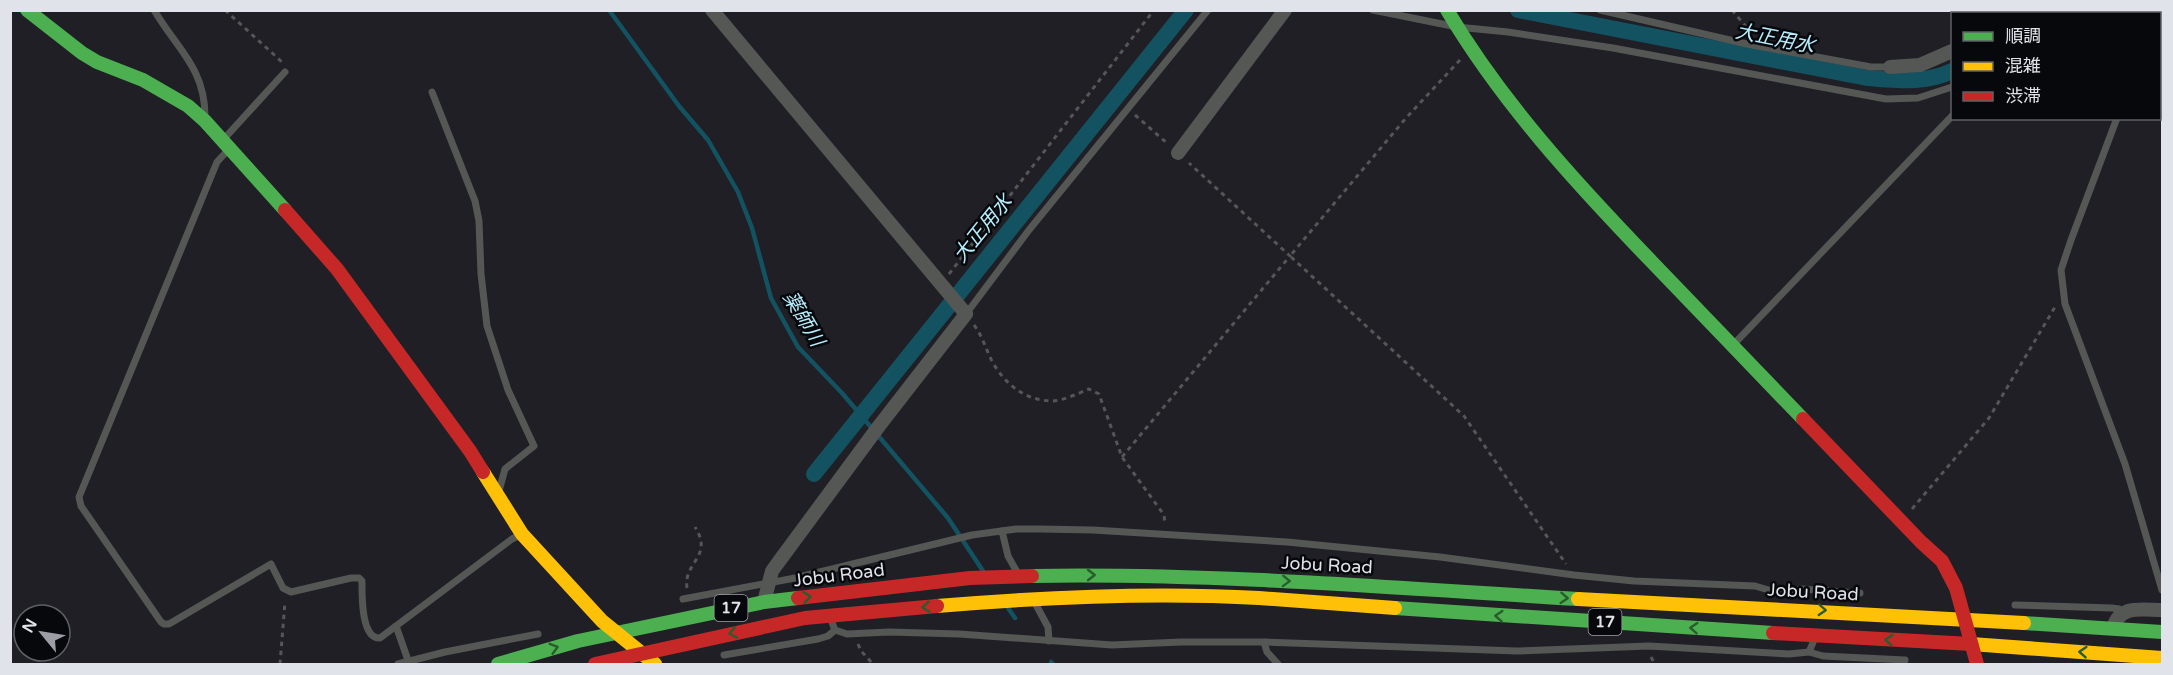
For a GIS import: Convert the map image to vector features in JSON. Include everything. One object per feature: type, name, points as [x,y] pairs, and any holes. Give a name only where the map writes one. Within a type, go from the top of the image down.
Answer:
[{"type":"main road","points":[[27,10],[82,53],[143,81],[188,106],[205,121],[337,269],[470,451],[522,534],[588,607],[655,664]]},
{"type":"main road","points":[[1447,10],[1471,51],[1518,114],[1575,182],[1942,561],[1956,588],[1977,664]]},
{"type":"main road","name":"Jobu Road","points":[[498,664],[578,641],[764,602],[970,578],[1029,581],[1128,575],[1287,581],[2163,632]]},
{"type":"main road","name":"Jobu Road","points":[[595,664],[805,618],[984,602],[1147,596],[1258,598],[2163,658]]},
{"type":"street","points":[[712,10],[964,310],[780,560],[769,582],[764,602]]},
{"type":"street","points":[[1178,153],[1285,10]]},
{"type":"street","points":[[2100,12],[2116,10]]},
{"type":"street","points":[[1890,67],[1920,65],[1951,52]]},
{"type":"street","points":[[2113,628],[2122,612],[2163,610]]},
{"type":"lane","points":[[154,10],[196,71],[205,100],[205,121]]},
{"type":"lane","points":[[964,310],[1208,10]]},
{"type":"lane","points":[[1373,10],[1457,27],[1508,32],[1613,48],[1886,99],[1918,98],[1951,88]]},
{"type":"lane","points":[[1600,10],[1763,47],[1871,67],[1890,67]]},
{"type":"lane","points":[[285,72],[226,144],[217,162],[79,497],[81,506],[164,624],[170,624],[271,564],[283,588],[291,592],[359,578],[362,581],[363,610],[370,636],[374,639],[380,638],[512,539],[522,534]]},
{"type":"lane","points":[[432,92],[476,201],[487,326],[508,390],[534,446],[505,469],[498,496]]},
{"type":"lane","points":[[1733,345],[1951,118]]},
{"type":"lane","points":[[2116,120],[2061,270],[2066,304],[2125,464],[2163,590]]},
{"type":"lane","points":[[683,598],[795,578],[972,536],[1002,531],[1040,529],[1164,534],[1381,551],[1634,581],[1755,586],[1779,593],[1801,589],[1860,593]]},
{"type":"lane","points":[[1002,531],[1008,556],[1029,581]]},
{"type":"lane","points":[[1779,593],[1780,608]]},
{"type":"lane","points":[[1031,596],[1048,627],[1049,641]]},
{"type":"lane","points":[[2015,605],[2112,608],[2122,612]]},
{"type":"lane","points":[[830,616],[835,630],[847,634],[889,632],[959,634],[1112,645],[1264,642],[1517,651],[1649,646],[1789,654],[1809,652],[1823,656],[1905,660]]},
{"type":"lane","points":[[396,626],[409,662]]},
{"type":"lane","points":[[724,655],[819,639],[835,630]]},
{"type":"lane","points":[[398,664],[538,634]]},
{"type":"lane","points":[[1809,652],[1816,635]]},
{"type":"lane","points":[[1264,642],[1267,652],[1278,664]]},
{"type":"path","points":[[225,10],[283,63],[285,72]]},
{"type":"path","points":[[945,288],[1154,10]]},
{"type":"path","points":[[1732,10],[1763,47]]},
{"type":"path","points":[[1122,457],[1447,72]]},
{"type":"path","points":[[1128,108],[1464,416],[1574,575]]},
{"type":"path","points":[[1902,522],[1989,418],[2064,291]]},
{"type":"path","points":[[964,310],[981,334],[993,362],[1005,381],[1028,397],[1055,401],[1089,389],[1099,394],[1122,457],[1164,515],[1164,534]]},
{"type":"path","points":[[691,597],[686,586],[687,577],[700,554],[702,542],[695,526]]},
{"type":"path","points":[[280,664],[286,591]]},
{"type":"path","points":[[857,633],[861,651],[873,664]]},
{"type":"waterway","name":"薬師川","points":[[609,10],[679,106],[708,140],[738,192],[752,228],[771,298],[798,347],[842,393],[948,518],[983,571]]},
{"type":"waterway","name":"大正用水","points":[[814,474],[1186,10]]},
{"type":"waterway","name":"大正用水","points":[[1518,10],[1867,78],[1921,79],[1951,71]]},
{"type":"waterway","name":"薬師川","points":[[1008,608],[1015,618]]},
{"type":"traffic: fast","points":[[27,10],[97,62],[143,80],[188,106],[205,121],[285,210]]},
{"type":"traffic: fast","points":[[1447,10],[1492,78],[1568,172],[1803,419]]},
{"type":"traffic: fast","points":[[1032,576],[1237,579],[1578,599]]},
{"type":"traffic: fast","points":[[498,664],[578,641],[764,602],[798,598]]},
{"type":"traffic: fast","points":[[1395,608],[1773,633]]},
{"type":"traffic: fast","points":[[2024,623],[2162,632]]},
{"type":"traffic: slow","points":[[483,472],[522,534],[602,621],[655,664]]},
{"type":"traffic: slow","points":[[937,606],[1058,598],[1179,595],[1259,598],[1395,608]]},
{"type":"traffic: slow","points":[[1578,599],[2024,623]]},
{"type":"traffic: slow","points":[[1971,644],[2162,658]]},
{"type":"traffic: jam","points":[[285,210],[337,269],[483,472]]},
{"type":"traffic: jam","points":[[1803,419],[1942,561],[1956,588],[1977,664]]},
{"type":"traffic: jam","points":[[798,598],[970,578],[1032,576]]},
{"type":"traffic: jam","points":[[595,664],[805,618],[937,606]]},
{"type":"traffic: jam","points":[[1773,633],[1971,644]]}]
